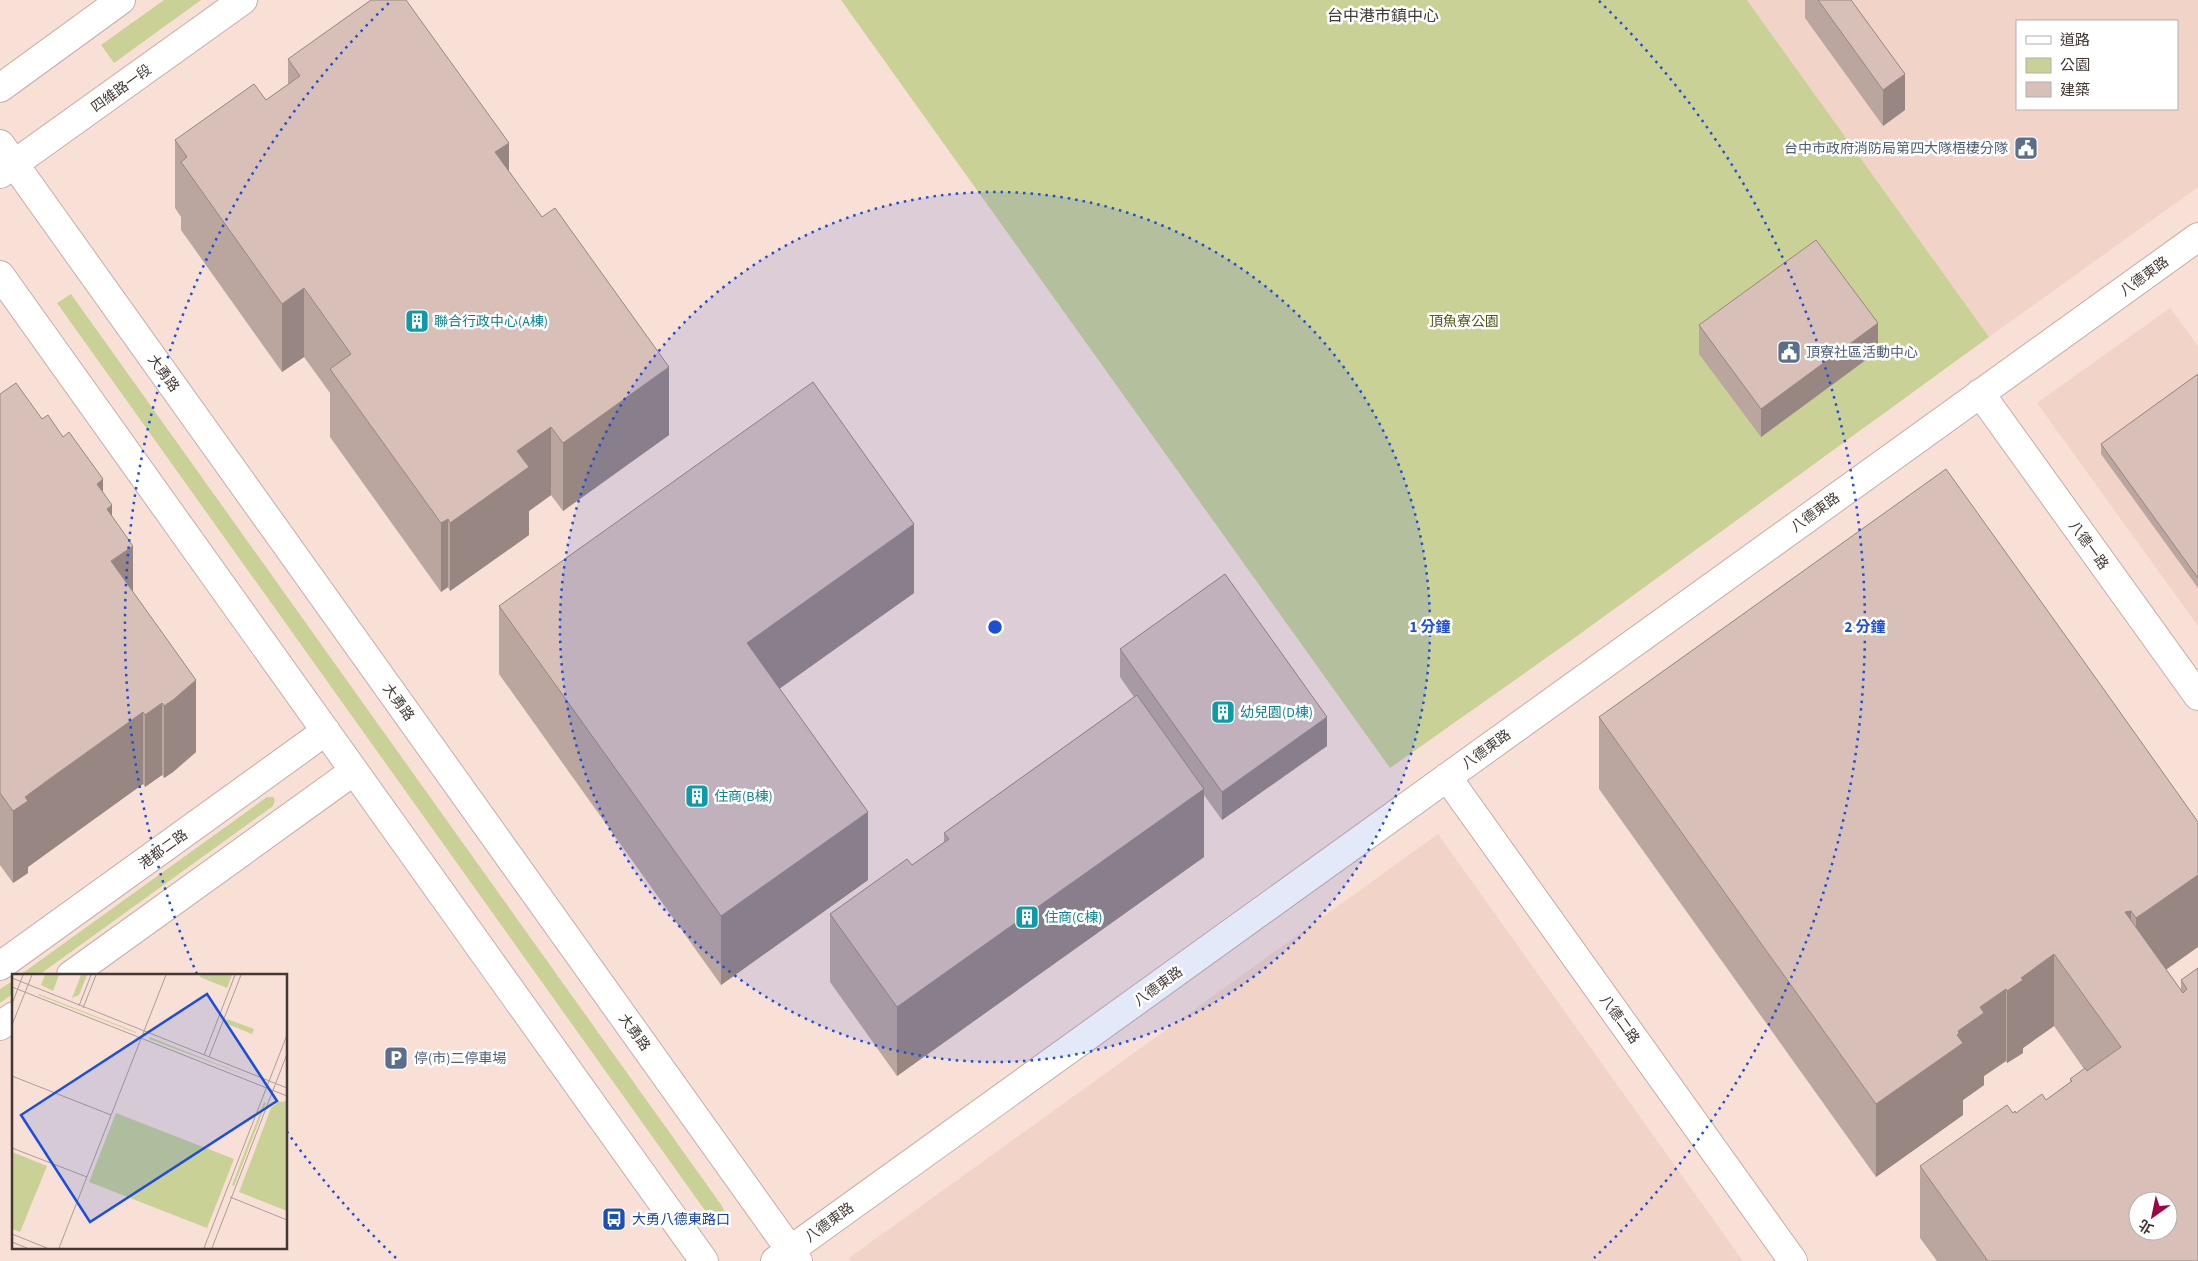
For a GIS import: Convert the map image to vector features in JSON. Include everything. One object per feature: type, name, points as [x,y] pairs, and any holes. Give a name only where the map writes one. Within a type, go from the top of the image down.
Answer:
[{"type":"street","points":[[0,88],[121,0]]},
{"type":"street","name":"四維路一段","points":[[5,161],[243,0]]},
{"type":"street","name":"大勇路","points":[[5,161],[788,1257]]},
{"type":"street","name":"八德東路","points":[[788,1257],[1447,777],[2198,237]]},
{"type":"street","points":[[0,275],[704,1261]]},
{"type":"street","name":"八德一路","points":[[1980,393],[2198,696]]},
{"type":"street","name":"港都二路","points":[[0,966],[326,731]]},
{"type":"street","points":[[72,974],[354,771]]},
{"type":"street","name":"八德二路","points":[[1447,777],[1793,1261]]},
{"type":"street","points":[[0,1026],[12,1017]]},
{"type":"shaded area","name":"台中市政府消防局第四大隊梧棲分隊","points":[[1747,0],[2198,0],[2198,187],[1989,337]]},
{"type":"shaded area","points":[[2170,308],[2198,346],[2198,626],[2037,403]]},
{"type":"shaded area","points":[[1438,834],[1743,1261],[851,1261],[849,1258]]},
{"type":"green space","points":[[164,0],[201,0],[114,63],[101,45]]},
{"type":"green space","name":"頂魚寮公園","points":[[841,0],[1747,0],[1989,337],[1573,639],[1390,768]]},
{"type":"green space","points":[[71,294],[722,1206],[724,1210],[722,1217],[715,1219],[709,1216],[57,303]]},
{"type":"green space","points":[[267,797],[273,797],[275,800],[273,806],[40,974],[21,974]]},
{"type":"green space","points":[[12,981],[12,994],[0,1003],[0,989]]},
{"type":"building","name":"聯合行政中心(A棟)","points":[[371,0],[406,0],[509,143],[495,152],[542,217],[555,208],[669,367],[563,443],[551,427],[517,451],[529,467],[450,523],[448,519],[441,523],[330,369],[351,354],[304,288],[282,304],[181,162],[187,157],[175,140],[254,84],[266,100],[300,76],[288,59]]},
{"type":"building","points":[[1818,0],[1851,0],[1905,74],[1883,90]]},
{"type":"building","name":"頂寮社區活動中心","points":[[1816,240],[1878,323],[1761,409],[1699,325]]},
{"type":"building","points":[[2198,374],[2198,578],[2101,444]]},
{"type":"building","name":"住商(B棟)","points":[[813,382],[914,524],[747,643],[868,812],[721,916],[499,606]]},
{"type":"building","points":[[16,383],[42,419],[48,415],[63,437],[69,432],[103,479],[97,484],[112,505],[107,509],[133,546],[111,561],[196,680],[173,700],[164,706],[162,703],[145,715],[143,712],[48,780],[25,797],[28,801],[13,811],[0,793],[0,394]]},
{"type":"building","points":[[1946,469],[2198,822],[2198,875],[2136,918],[2131,911],[2125,912],[2183,993],[2187,989],[2181,980],[2198,968],[2198,1261],[1988,1261],[1920,1166],[2007,1105],[2013,1113],[2015,1111],[2016,1113],[2042,1094],[2046,1100],[2072,1081],[2070,1079],[2085,1068],[2087,1071],[2121,1047],[2054,954],[2021,978],[2023,980],[1980,1007],[1984,1013],[1958,1031],[1957,1035],[1963,1043],[1876,1104],[1599,717]]},
{"type":"building","name":"幼兒園(D棟)","points":[[1225,574],[1327,717],[1222,792],[1120,649]]},
{"type":"building","points":[[1137,695],[1204,789],[897,1007],[830,914],[907,859],[912,865],[949,839],[944,833]]},
{"type":"place","name":"台中市政府消防局第四大隊梧棲分隊","points":[[2026,148]]},
{"type":"place","name":"聯合行政中心(A棟)","points":[[417,321]]},
{"type":"place","name":"頂寮社區活動中心","points":[[1789,352]]},
{"type":"place","name":"幼兒園(D棟)","points":[[1223,712]]},
{"type":"place","name":"住商(B棟)","points":[[697,796]]},
{"type":"place","name":"住商(C棟)","points":[[1027,917]]},
{"type":"place","name":"停(市)二停車場","points":[[396,1058]]},
{"type":"place","name":"大勇八德東路口","points":[[614,1219]]},
{"type":"district","name":"台中港市鎮中心","points":[[1383,15]]}]
